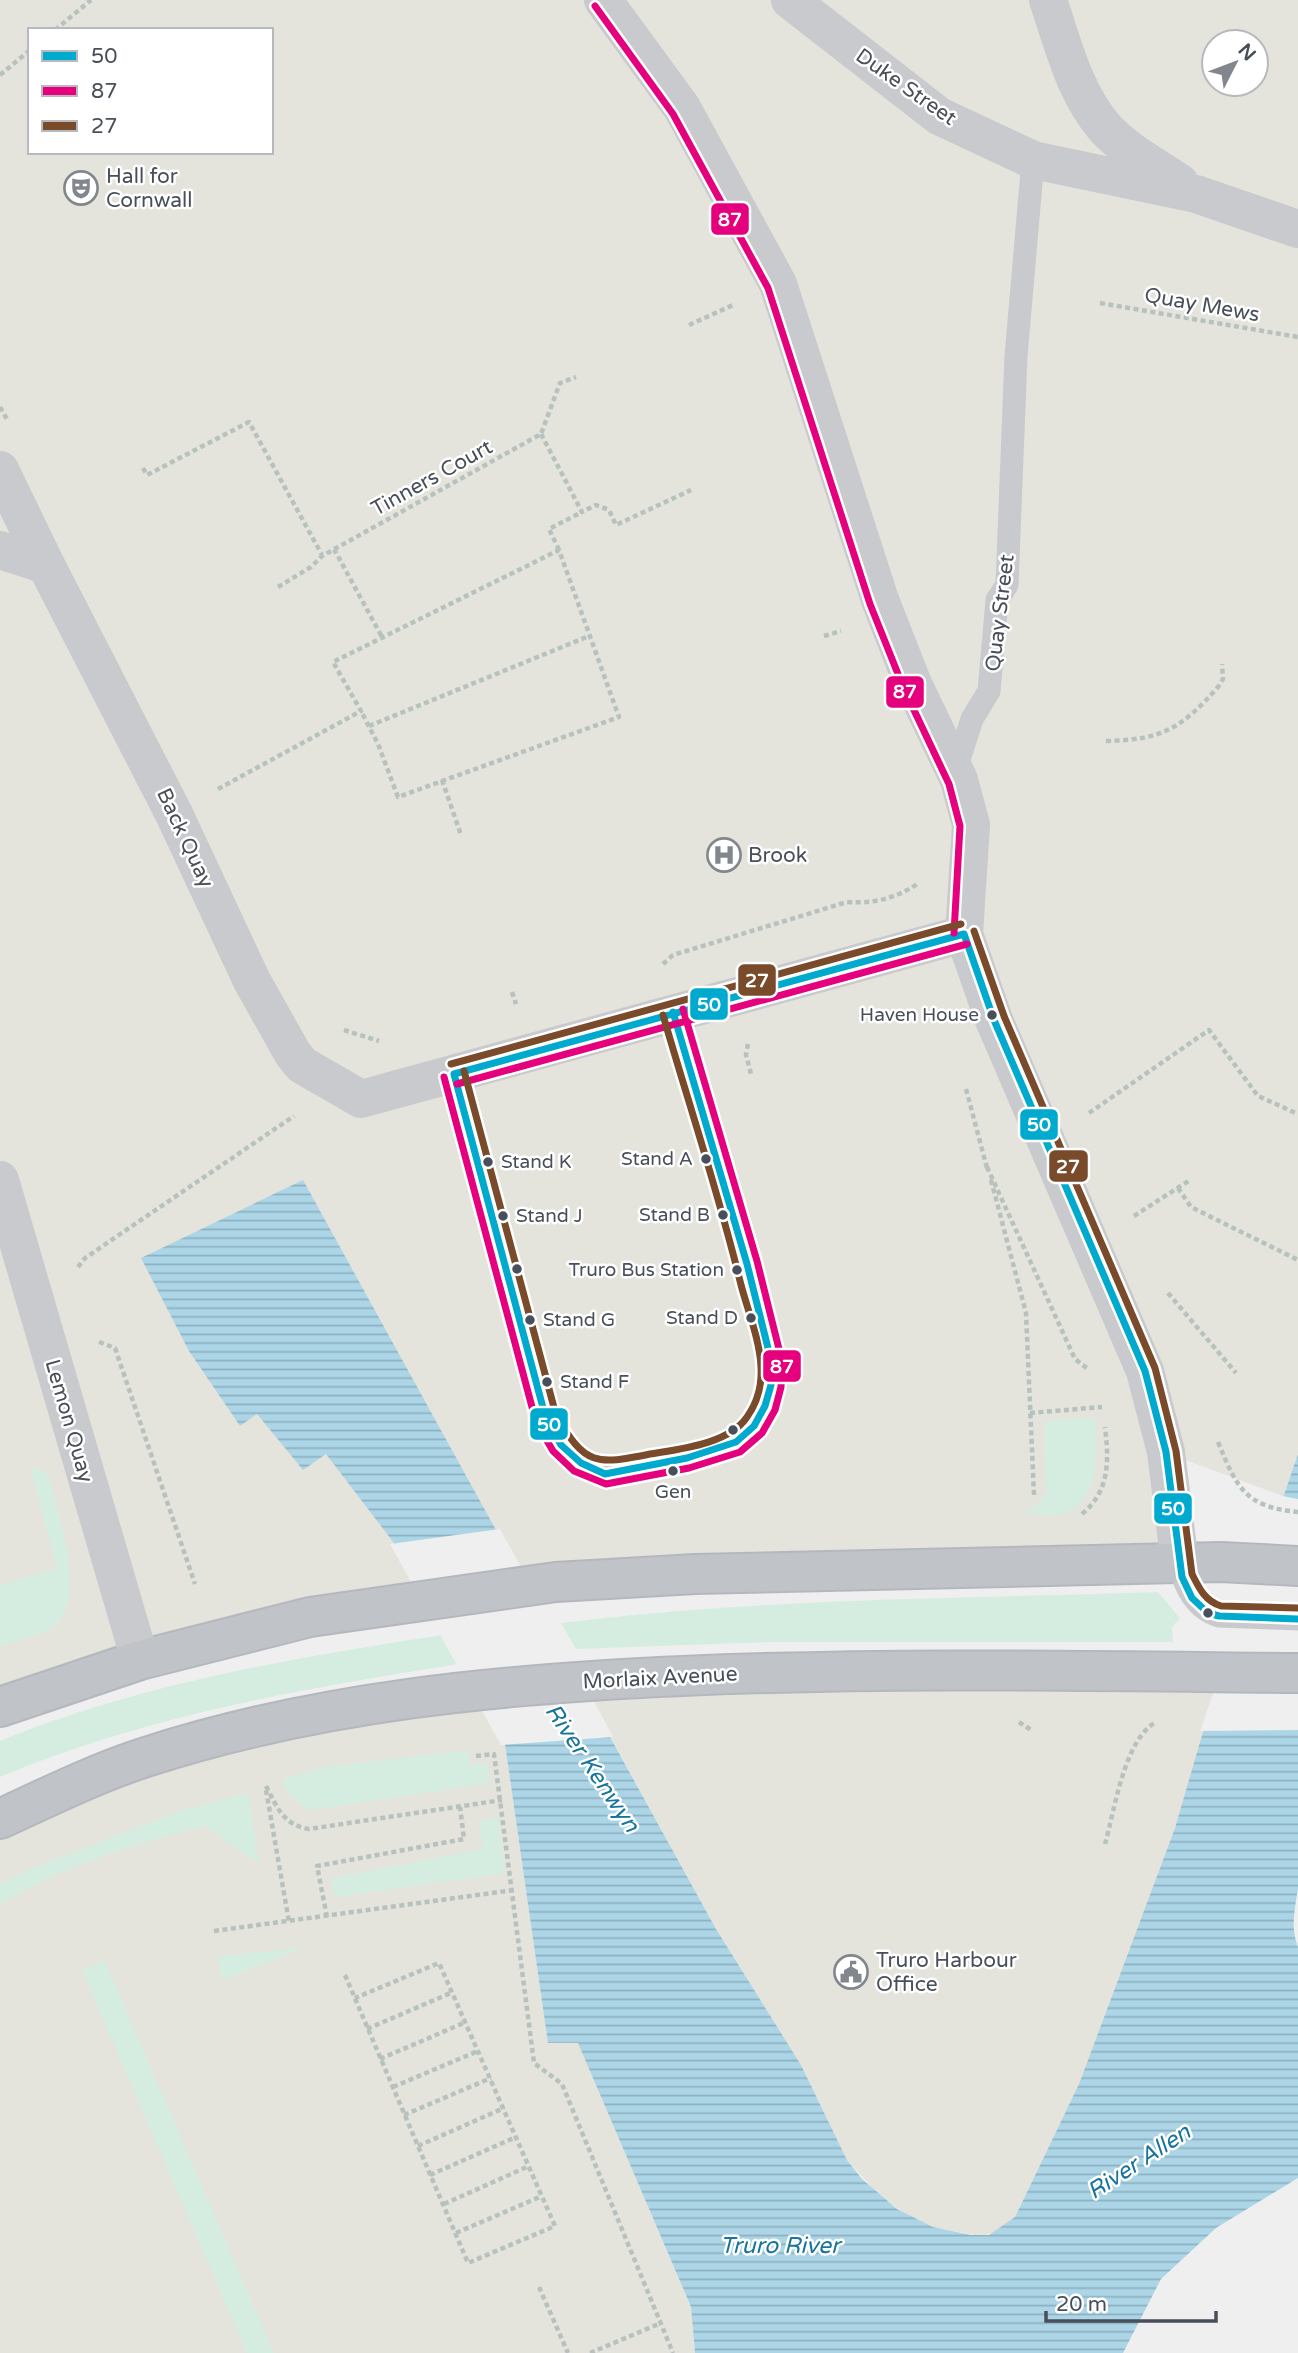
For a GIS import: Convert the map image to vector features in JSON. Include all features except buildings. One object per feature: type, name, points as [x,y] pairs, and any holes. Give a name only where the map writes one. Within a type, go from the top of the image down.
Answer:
[{"type":"highway","points":[[0,1707],[140,1661],[310,1617],[556,1582],[695,1574],[1221,1562],[1298,1566]]},
{"type":"highway","name":"Morlaix Avenue","points":[[0,1819],[85,1779],[196,1742],[332,1709],[438,1695],[609,1679],[876,1671],[1298,1673]]},
{"type":"street","points":[[603,0],[682,108],[778,284],[880,600],[913,684],[956,769],[971,825],[964,934],[994,1020],[1145,1371],[1166,1452],[1180,1564]]},
{"type":"street","name":"Duke Street","points":[[790,0],[939,116],[1034,160],[1196,194]]},
{"type":"street","points":[[1048,0],[1081,94],[1106,129],[1196,194],[1298,229]]},
{"type":"street","name":"Back Quay","points":[[0,470],[174,814],[252,981],[293,1054],[302,1065],[345,1092]]},
{"type":"street","points":[[0,550],[46,565]]},
{"type":"street","points":[[345,1092],[361,1099],[964,934]]},
{"type":"street","name":"Lemon Quay","points":[[0,1180],[140,1661]]},
{"type":"lane","name":"Quay Street","points":[[956,769],[972,719],[989,691],[997,600],[1007,585],[1016,356],[1034,160]]},
{"type":"lane","points":[[454,1074],[546,1419],[561,1445],[581,1463],[605,1474],[687,1458],[736,1442],[754,1426],[765,1406],[771,1385],[772,1364],[747,1264],[673,1012]]},
{"type":"lane","points":[[1180,1564],[1192,1598],[1209,1613],[1219,1616],[1298,1619]]},
{"type":"path","points":[[57,28],[91,0]]},
{"type":"path","points":[[0,75],[28,52]]},
{"type":"path","name":"Quay Mews","points":[[1100,303],[1298,337]]},
{"type":"path","points":[[576,377],[560,383],[541,434],[582,512]]},
{"type":"path","points":[[0,407],[12,431]]},
{"type":"path","points":[[143,468],[147,475],[249,422],[322,556]]},
{"type":"path","name":"Tinners Court","points":[[278,587],[311,567],[334,548],[541,434]]},
{"type":"path","points":[[559,550],[333,662],[369,726],[398,797],[619,717],[559,550],[549,529],[596,505],[609,510],[616,525],[691,490]]},
{"type":"path","points":[[334,548],[382,637]]},
{"type":"path","points":[[824,636],[844,629]]},
{"type":"path","points":[[369,726],[589,636]]},
{"type":"path","points":[[1106,741],[1154,737],[1174,729],[1218,687],[1223,680],[1222,664]]},
{"type":"path","points":[[174,814],[361,711]]},
{"type":"path","points":[[442,780],[461,835]]},
{"type":"path","points":[[658,968],[673,956],[848,902],[868,904],[892,898],[923,880]]},
{"type":"path","points":[[339,1029],[385,1043]]},
{"type":"path","points":[[1084,1116],[1209,1030],[1258,1096],[1275,1107],[1298,1114]]},
{"type":"path","points":[[751,1074],[746,1055],[748,1044],[755,1035]]},
{"type":"path","points":[[963,1075],[1026,1313],[1034,1495]]},
{"type":"path","points":[[85,1258],[298,1114],[345,1092]]},
{"type":"path","points":[[987,1167],[1075,1359],[1096,1376]]},
{"type":"path","points":[[1133,1217],[1190,1180]]},
{"type":"path","points":[[1178,1188],[1191,1207],[1298,1260]]},
{"type":"path","points":[[115,1348],[195,1584]]},
{"type":"path","points":[[1079,1517],[1094,1504],[1104,1486],[1108,1464],[1101,1397]]},
{"type":"path","points":[[1030,1413],[1103,1407]]},
{"type":"path","points":[[1105,1844],[1134,1745],[1144,1729],[1164,1720]]},
{"type":"path","points":[[476,1756],[495,1754],[534,2063],[562,2084],[673,2353]]},
{"type":"path","points":[[289,1922],[266,1786],[281,1815],[289,1823],[309,1829],[502,1800]]},
{"type":"path","points":[[327,1917],[317,1866],[464,1839],[460,1807]]},
{"type":"path","points":[[214,1931],[514,1890]]},
{"type":"path","points":[[345,1975],[468,2263],[555,2226],[439,1963],[355,1998]]},
{"type":"path","points":[[367,2029],[453,1992]]},
{"type":"path","points":[[380,2059],[466,2022]]},
{"type":"path","points":[[393,2087],[478,2052]]},
{"type":"path","points":[[404,2115],[491,2078]]},
{"type":"path","points":[[418,2146],[504,2108]]},
{"type":"path","points":[[430,2175],[516,2137]]},
{"type":"path","points":[[444,2204],[529,2166]]},
{"type":"path","points":[[456,2233],[542,2196]]},
{"type":"path","points":[[539,2287],[568,2353]]},
{"type":"path","points":[[590,2353],[661,2323]]},
{"type":"shaded area","points":[[0,0],[1298,0],[1298,1455],[1288,1498],[1167,1453],[1180,1564],[389,1605],[0,1707]]},
{"type":"shaded area","points":[[1224,1672],[1175,1828],[1079,2084],[1015,2217],[998,2231],[981,2236],[933,2227],[913,2219],[879,2195],[847,2160],[801,2065],[716,1929],[580,1681]]},
{"type":"shaded area","points":[[475,1691],[505,1744],[548,2042],[578,2042],[691,2308],[695,2353],[0,2353],[0,1819],[85,1779]]},
{"type":"green space","points":[[1094,1418],[1096,1461],[1089,1490],[1081,1502],[1056,1515],[1022,1512],[1035,1508],[1046,1493],[1045,1421]]},
{"type":"green space","points":[[30,1466],[48,1474],[67,1549],[70,1589],[66,1606],[54,1626],[40,1634],[0,1646],[0,1586],[57,1568]]},
{"type":"green space","points":[[1158,1592],[1180,1618],[1172,1627],[1173,1642],[768,1642],[576,1649],[561,1623],[784,1604]]},
{"type":"green space","points":[[443,1635],[459,1664],[284,1694],[169,1721],[56,1755],[0,1777],[0,1741],[108,1703],[274,1663]]},
{"type":"green space","points":[[468,1750],[470,1765],[487,1763],[490,1783],[312,1810],[297,1802],[284,1785],[283,1779],[325,1767]]},
{"type":"green space","points":[[248,1793],[259,1864],[205,1826],[100,1858],[49,1879],[0,1904],[0,1884],[26,1871],[179,1811]]},
{"type":"green space","points":[[499,1818],[505,1873],[335,1897],[332,1878],[483,1849],[479,1821]]},
{"type":"green space","points":[[304,1947],[295,1951],[222,1981],[218,1957]]},
{"type":"green space","points":[[105,1960],[274,2353],[247,2353],[82,1970]]},
{"type":"water","name":"Truro River","points":[[303,1180],[716,1929],[801,2065],[847,2160],[862,2179],[897,2209],[933,2227],[971,2235],[989,2235],[1015,2217],[1079,2084],[1175,1828],[1203,1732],[1298,1454],[1298,1888],[1294,1925],[1298,1947],[1298,2178],[1216,2228],[1161,2279],[1123,2353],[695,2353],[691,2307],[578,2043],[548,2043],[505,1744],[394,1543],[326,1454],[303,1470],[257,1414],[240,1426],[189,1351],[141,1258]]},
{"type":"pier","points":[[1282,1496],[1298,1499],[1298,1730],[1200,1731]]},
{"type":"pier","points":[[500,1529],[613,1737],[501,1745],[390,1544]]},
{"type":"transit line","name":"87","points":[[595,6],[673,114],[768,288],[870,604],[904,689],[949,784],[960,826],[954,933]]},
{"type":"transit line","name":"27","points":[[451,1064],[961,924]]},
{"type":"transit line","name":"27","points":[[974,931],[1004,1016],[1155,1368],[1176,1451],[1192,1574],[1207,1597],[1221,1606],[1298,1608]]},
{"type":"transit line","name":"50","points":[[964,934],[994,1020],[1145,1371],[1166,1452],[1182,1577],[1192,1598],[1208,1613],[1219,1616],[1298,1619]]},
{"type":"transit line","name":"50","points":[[454,1074],[964,934]]},
{"type":"transit line","name":"87","points":[[457,1084],[967,944]]},
{"type":"transit line","name":"87","points":[[444,1077],[536,1422],[553,1451],[574,1471],[606,1484],[689,1468],[740,1452],[762,1433],[775,1410],[781,1387],[782,1361],[757,1261],[683,1009]]},
{"type":"transit line","name":"50","points":[[454,1074],[546,1419],[561,1445],[581,1463],[605,1474],[687,1458],[736,1442],[754,1426],[765,1406],[771,1385],[772,1364],[747,1264],[673,1012]]},
{"type":"transit line","name":"27","points":[[464,1071],[556,1415],[566,1432],[584,1453],[604,1460],[632,1458],[703,1444],[728,1433],[747,1417],[760,1387],[760,1357],[723,1217],[663,1015]]},
{"type":"place","name":"Hall for Cornwall","points":[[81,188]]},
{"type":"place","name":"Brook","points":[[724,855]]},
{"type":"place","name":"Haven House","points":[[992,1015]]},
{"type":"place","name":"Stand A","points":[[706,1159]]},
{"type":"place","name":"Stand K","points":[[488,1162]]},
{"type":"place","name":"Stand B","points":[[723,1215]]},
{"type":"place","name":"Stand J","points":[[503,1216]]},
{"type":"place","name":"Truro Bus Station","points":[[737,1270]]},
{"type":"place","name":"Stand D","points":[[751,1318]]},
{"type":"place","name":"Stand G","points":[[530,1320]]},
{"type":"place","name":"Stand F","points":[[547,1382]]},
{"type":"place","name":"Gen","points":[[673,1471]]},
{"type":"place","name":"Truro Harbour Office","points":[[851,1972]]},
{"type":"water label","name":"River Kenwyn","points":[[592,1768]]},
{"type":"water label","name":"River Allen","points":[[1139,2162]]}]
